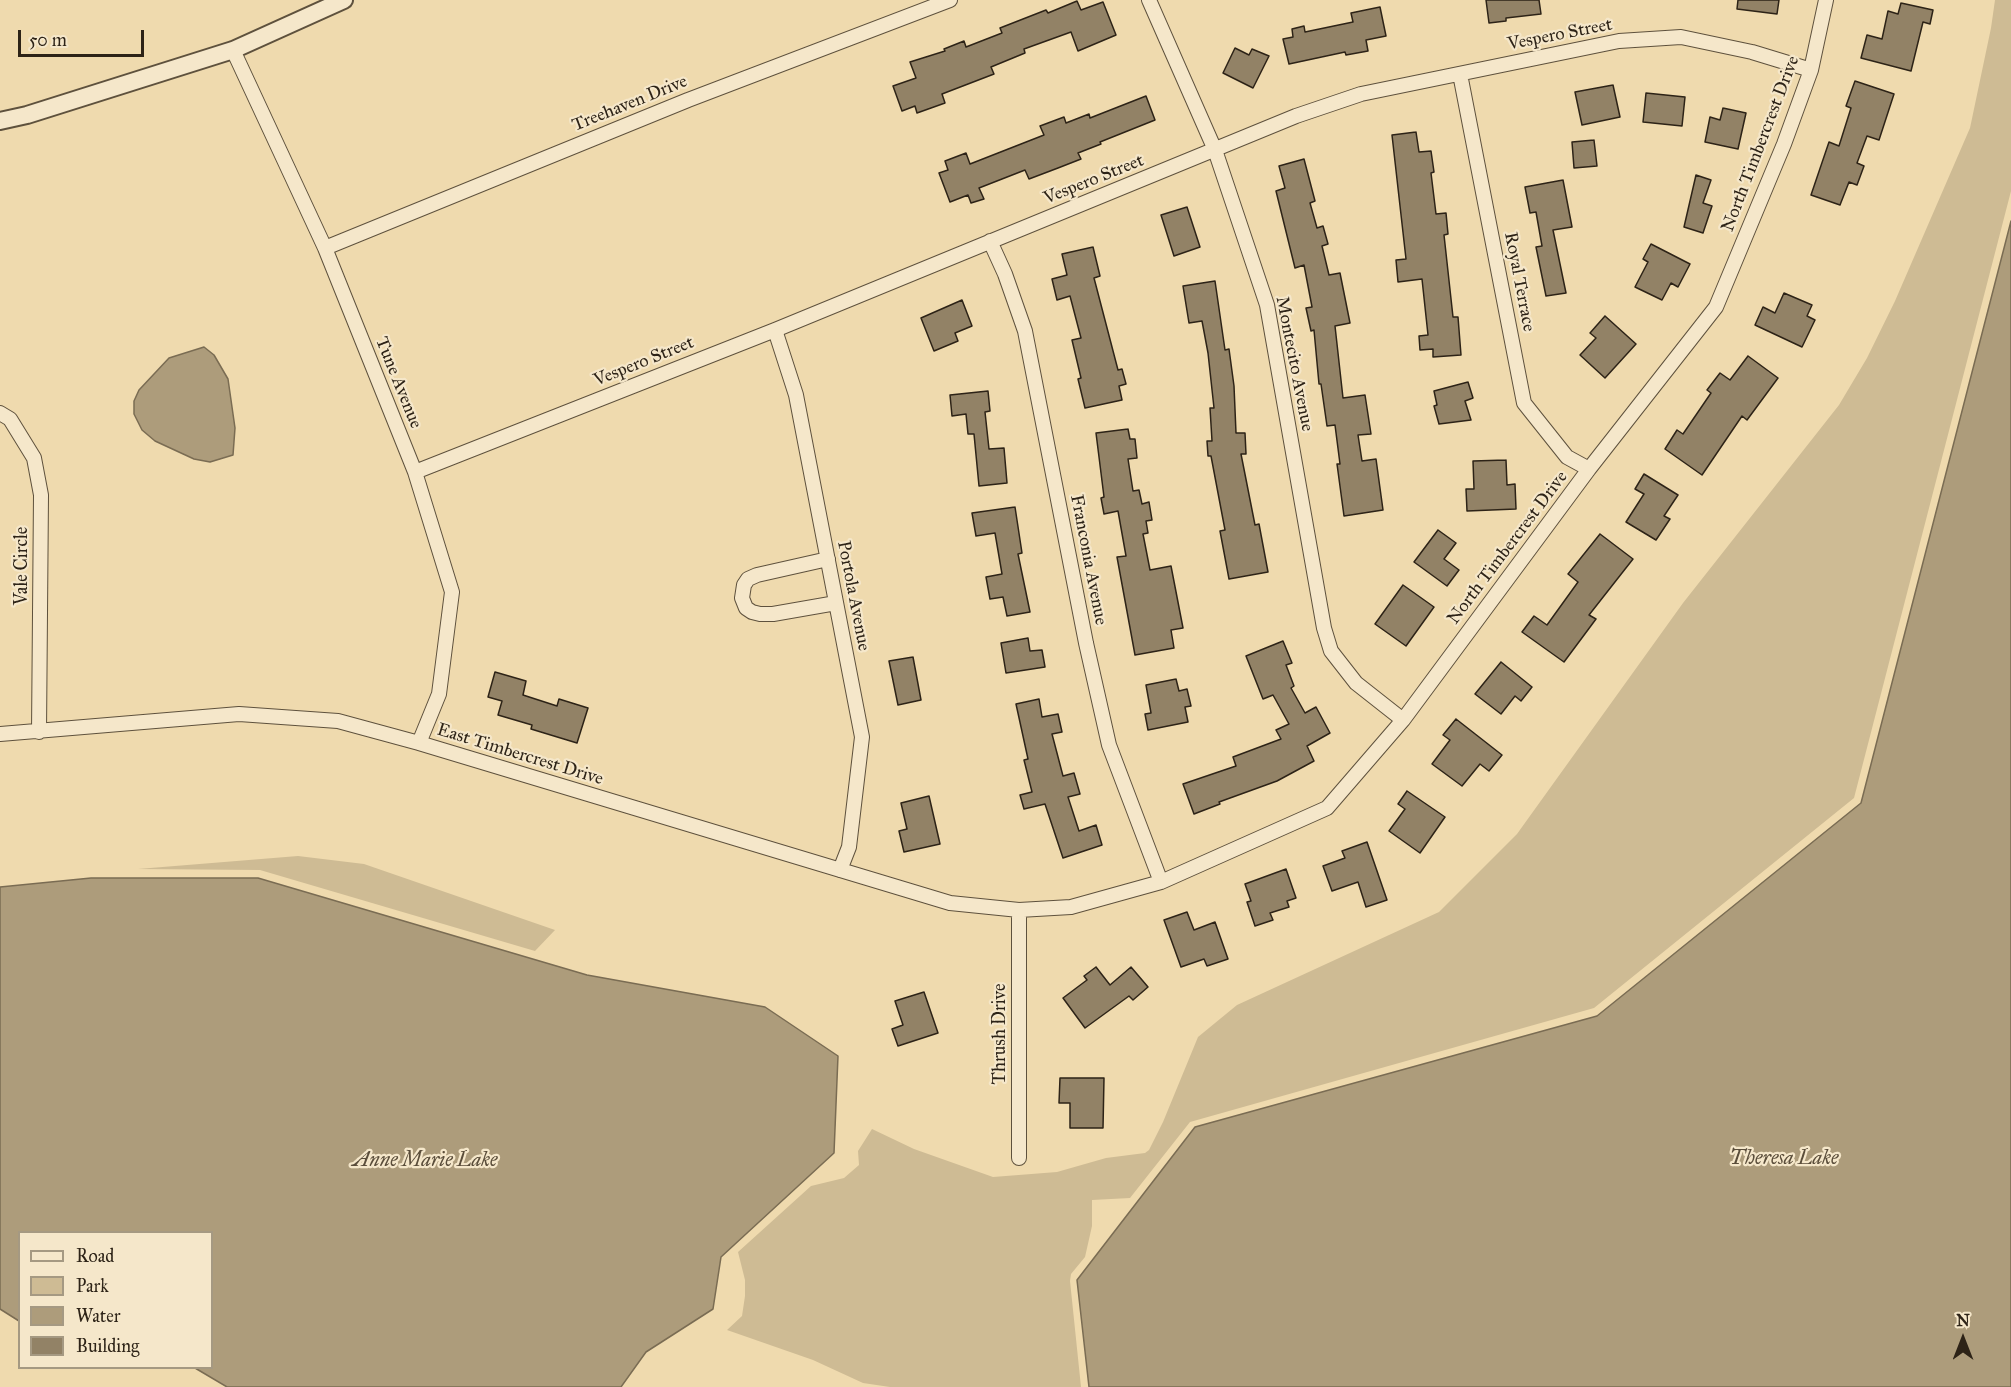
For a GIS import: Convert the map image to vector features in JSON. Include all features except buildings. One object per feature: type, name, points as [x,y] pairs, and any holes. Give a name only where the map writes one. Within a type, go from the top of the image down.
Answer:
[{"type":"street","points":[[0,120],[27,116],[233,50],[344,0]]},
{"type":"street","name":"Treehaven Drive","points":[[325,248],[688,100],[950,0]]},
{"type":"street","name":"Montecito Avenue","points":[[1149,0],[1215,150],[1267,305],[1323,628],[1331,651],[1356,683],[1403,720]]},
{"type":"street","name":"North Timbercrest Drive","points":[[1019,910],[1071,908],[1161,882],[1328,808],[1403,720],[1589,469],[1716,307],[1784,144],[1811,69],[1826,0]]},
{"type":"street","name":"Vespero Street","points":[[415,472],[775,330],[1296,116],[1360,94],[1619,41],[1681,37],[1752,52],[1811,69]]},
{"type":"street","name":"Tune Avenue","points":[[233,50],[325,248],[415,472],[452,592],[439,694],[419,743]]},
{"type":"street","name":"Royal Terrace","points":[[1460,74],[1524,404],[1567,457],[1589,469]]},
{"type":"street","name":"Franconia Avenue","points":[[990,241],[1005,274],[1025,331],[1086,644],[1109,745],[1161,882]]},
{"type":"street","name":"Portola Avenue","points":[[775,330],[796,395],[862,737],[849,847],[840,870]]},
{"type":"street","name":"Vale Circle","points":[[0,413],[10,419],[34,458],[41,495],[39,732]]},
{"type":"street","points":[[828,559],[748,579],[744,585],[742,598],[746,608],[760,614],[773,614],[836,603]]},
{"type":"street","name":"East Timbercrest Drive","points":[[0,734],[239,714],[338,722],[419,743],[950,903],[1019,910]]},
{"type":"street","name":"Thrush Drive","points":[[1019,910],[1019,1158]]},
{"type":"green space","points":[[1995,0],[2011,0],[2011,191],[1854,798],[1594,1008],[1190,1122],[1130,1198],[1092,1200],[1092,1226],[1085,1257],[1071,1274],[1070,1281],[1081,1387],[890,1387],[863,1383],[813,1360],[727,1330],[742,1316],[745,1296],[745,1280],[738,1252],[811,1186],[844,1178],[859,1165],[858,1151],[872,1129],[914,1149],[993,1177],[1057,1172],[1106,1158],[1145,1153],[1149,1150],[1163,1122],[1198,1037],[1237,1005],[1439,912],[1517,834],[1683,603],[1839,405],[1867,358],[1895,301],[1970,128]]},
{"type":"green space","points":[[298,856],[364,864],[555,930],[535,951],[260,870],[138,869]]},
{"type":"water","name":"Theresa Lake","points":[[2011,221],[2011,1387],[1089,1387],[1077,1280],[1195,1127],[1597,1016],[1861,803]]},
{"type":"water","points":[[204,347],[214,355],[228,379],[235,428],[233,455],[210,462],[194,459],[155,441],[142,430],[134,414],[134,401],[139,390],[169,358]]},
{"type":"water","name":"Anne Marie Lake","points":[[91,878],[258,878],[587,975],[765,1007],[838,1056],[834,1153],[721,1257],[713,1309],[646,1352],[621,1387],[227,1387],[197,1369],[213,1369],[213,1231],[18,1231],[18,1320],[0,1309],[0,887]]}]
